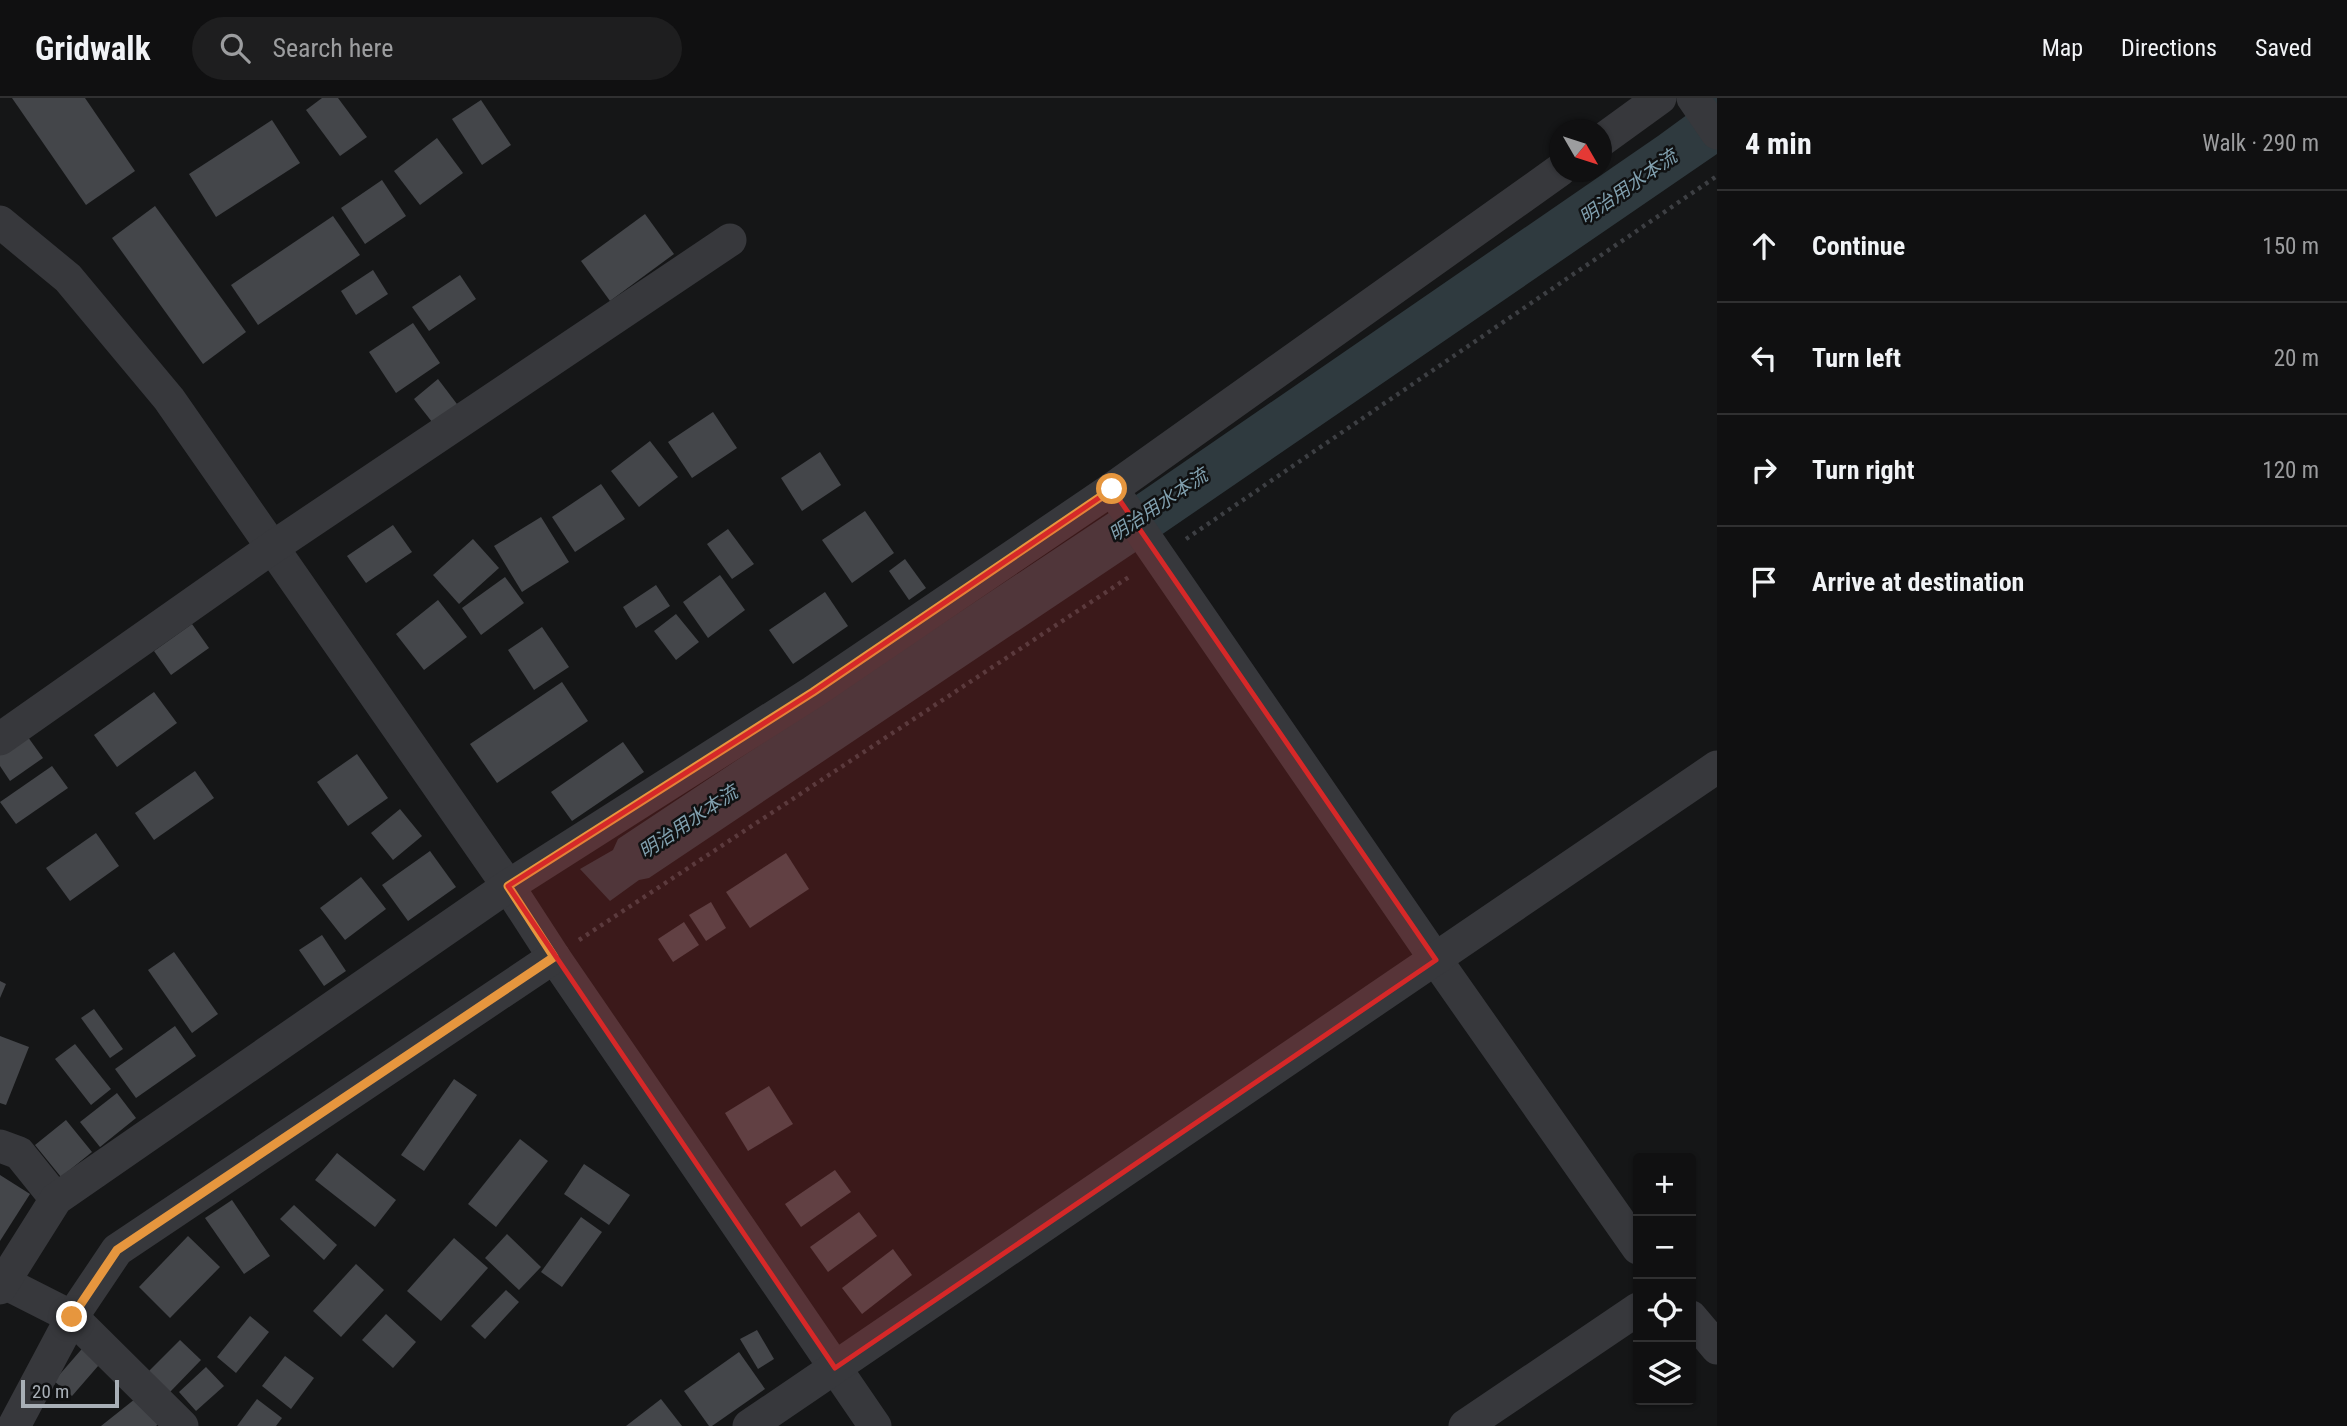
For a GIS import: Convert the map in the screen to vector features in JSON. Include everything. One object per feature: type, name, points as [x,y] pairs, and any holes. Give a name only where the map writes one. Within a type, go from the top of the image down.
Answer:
[{"type":"street","points":[[1612,132],[1660,98]]},
{"type":"street","points":[[1693,98],[1717,133]]},
{"type":"street","points":[[182,1426],[72,1317],[2,1285],[56,1199],[1112,489],[1549,177]]},
{"type":"street","points":[[0,222],[68,278],[169,399],[274,547],[876,1426]]},
{"type":"street","points":[[0,739],[274,547],[730,240]]},
{"type":"street","points":[[1112,489],[1633,1241]]},
{"type":"street","points":[[748,1426],[1717,767]]},
{"type":"street","points":[[13,1426],[72,1317],[117,1250],[551,952]]},
{"type":"street","points":[[0,1146],[19,1153],[56,1199]]},
{"type":"street","points":[[1465,1426],[1633,1312]]},
{"type":"street","points":[[1696,1323],[1717,1348]]},
{"type":"highlighted area","points":[[1112,489],[1436,960],[835,1368],[508,886],[813,692]]},
{"type":"water","name":"明治用水本流","points":[[1710,98],[1717,98],[1717,154],[1164,533],[649,878],[639,880],[610,901],[580,869],[613,850],[618,839],[1139,493],[1591,182],[1612,182],[1612,168]]},
{"type":"building","points":[[12,98],[85,98],[135,171],[86,205]]},
{"type":"building","points":[[322,98],[338,98],[367,137],[340,156],[306,110]]},
{"type":"building","points":[[481,100],[511,145],[482,165],[452,119]]},
{"type":"building","points":[[272,120],[300,163],[216,217],[189,174]]},
{"type":"building","points":[[437,138],[463,173],[420,205],[394,171]]},
{"type":"building","points":[[382,180],[406,216],[365,244],[341,208]]},
{"type":"building","points":[[155,206],[246,332],[203,364],[112,238]]},
{"type":"building","points":[[645,214],[674,254],[610,301],[581,261]]},
{"type":"building","points":[[333,216],[360,255],[258,325],[231,285]]},
{"type":"building","points":[[373,270],[388,294],[356,315],[341,291]]},
{"type":"building","points":[[460,275],[476,299],[429,331],[412,307]]},
{"type":"building","points":[[413,323],[440,363],[396,393],[369,352]]},
{"type":"building","points":[[438,379],[460,408],[436,427],[414,399]]},
{"type":"building","points":[[713,412],[737,448],[692,478],[668,442]]},
{"type":"building","points":[[650,441],[678,477],[639,507],[611,471]]},
{"type":"building","points":[[820,452],[841,485],[802,511],[781,478]]},
{"type":"building","points":[[601,484],[625,519],[575,552],[552,517]]},
{"type":"building","points":[[865,511],[894,553],[852,583],[822,540]]},
{"type":"building","points":[[541,517],[569,562],[522,592],[494,546]]},
{"type":"building","points":[[393,525],[412,552],[366,583],[347,556]]},
{"type":"building","points":[[728,529],[754,564],[732,579],[707,544]]},
{"type":"building","points":[[473,539],[499,568],[459,604],[433,575]]},
{"type":"building","points":[[905,559],[926,588],[909,600],[889,571]]},
{"type":"building","points":[[720,575],[745,610],[708,638],[683,602]]},
{"type":"building","points":[[505,577],[524,603],[481,635],[462,608]]},
{"type":"building","points":[[656,585],[670,606],[636,628],[623,607]]},
{"type":"building","points":[[825,592],[848,626],[793,664],[769,630]]},
{"type":"building","points":[[438,600],[467,637],[424,670],[396,634]]},
{"type":"building","points":[[676,614],[699,642],[676,660],[654,631]]},
{"type":"building","points":[[192,624],[209,648],[171,675],[154,651]]},
{"type":"building","points":[[542,627],[569,667],[534,690],[508,650]]},
{"type":"building","points":[[562,682],[588,721],[497,783],[470,744]]},
{"type":"building","points":[[154,692],[177,723],[117,767],[94,735]]},
{"type":"building","points":[[25,733],[43,758],[10,781],[0,766],[0,751]]},
{"type":"building","points":[[623,742],[644,772],[572,821],[551,792]]},
{"type":"building","points":[[357,754],[388,798],[348,826],[317,782]]},
{"type":"building","points":[[52,766],[68,788],[16,824],[0,802]]},
{"type":"building","points":[[195,771],[214,798],[154,840],[135,813]]},
{"type":"building","points":[[400,809],[422,836],[393,860],[371,833]]},
{"type":"building","points":[[96,833],[119,866],[70,901],[46,868]]},
{"type":"building","points":[[430,851],[456,887],[408,921],[382,885]]},
{"type":"building","points":[[786,853],[809,889],[750,928],[726,892]]},
{"type":"building","points":[[361,877],[386,909],[345,940],[320,908]]},
{"type":"building","points":[[711,902],[726,928],[706,941],[689,915]]},
{"type":"building","points":[[684,922],[699,945],[673,962],[658,939]]},
{"type":"building","points":[[322,935],[346,971],[324,986],[299,950]]},
{"type":"building","points":[[174,952],[218,1014],[192,1033],[148,970]]},
{"type":"building","points":[[0,981],[6,984],[0,998]]},
{"type":"building","points":[[94,1009],[123,1049],[110,1058],[81,1018]]},
{"type":"building","points":[[175,1026],[196,1056],[136,1098],[115,1069]]},
{"type":"building","points":[[0,1036],[29,1047],[6,1105],[0,1103]]},
{"type":"building","points":[[75,1044],[111,1089],[91,1105],[55,1059]]},
{"type":"building","points":[[454,1079],[477,1095],[424,1171],[401,1155]]},
{"type":"building","points":[[769,1086],[793,1124],[748,1151],[725,1113]]},
{"type":"building","points":[[117,1093],[136,1118],[100,1147],[80,1122]]},
{"type":"building","points":[[66,1120],[92,1152],[61,1177],[35,1145]]},
{"type":"building","points":[[520,1139],[548,1161],[496,1227],[468,1204]]},
{"type":"building","points":[[337,1153],[396,1200],[375,1227],[315,1180]]},
{"type":"building","points":[[584,1164],[630,1195],[609,1225],[564,1194]]},
{"type":"building","points":[[835,1170],[851,1192],[801,1227],[785,1204]]},
{"type":"building","points":[[0,1175],[30,1194],[0,1241]]},
{"type":"building","points":[[232,1200],[270,1256],[244,1274],[205,1218]]},
{"type":"building","points":[[294,1205],[337,1245],[324,1260],[280,1219]]},
{"type":"building","points":[[859,1212],[877,1236],[828,1272],[810,1247]]},
{"type":"building","points":[[581,1217],[602,1232],[562,1287],[541,1272]]},
{"type":"building","points":[[507,1234],[541,1267],[519,1290],[485,1258]]},
{"type":"building","points":[[188,1236],[220,1267],[170,1318],[139,1287]]},
{"type":"building","points":[[454,1238],[488,1268],[441,1321],[407,1291]]},
{"type":"building","points":[[893,1249],[912,1275],[862,1314],[842,1288]]},
{"type":"building","points":[[356,1264],[384,1290],[341,1337],[313,1311]]},
{"type":"building","points":[[506,1290],[519,1302],[485,1339],[471,1326]]},
{"type":"building","points":[[386,1314],[416,1342],[393,1368],[362,1340]]},
{"type":"building","points":[[250,1316],[269,1332],[236,1373],[217,1357]]},
{"type":"building","points":[[757,1330],[774,1359],[758,1369],[740,1339]]},
{"type":"building","points":[[180,1340],[201,1360],[169,1393],[148,1372]]},
{"type":"building","points":[[87,1343],[105,1358],[72,1396],[54,1381]]},
{"type":"building","points":[[739,1352],[765,1389],[709,1426],[684,1391]]},
{"type":"building","points":[[285,1356],[314,1378],[291,1409],[262,1386]]},
{"type":"building","points":[[206,1367],[224,1386],[196,1411],[179,1392]]},
{"type":"building","points":[[140,1395],[161,1422],[156,1426],[101,1426]]},
{"type":"building","points":[[257,1399],[282,1418],[276,1426],[237,1426]]},
{"type":"building","points":[[661,1399],[682,1426],[626,1426]]},
{"type":"route","points":[[72,1317],[117,1250],[554,957],[508,886],[813,692],[1112,489]]}]
